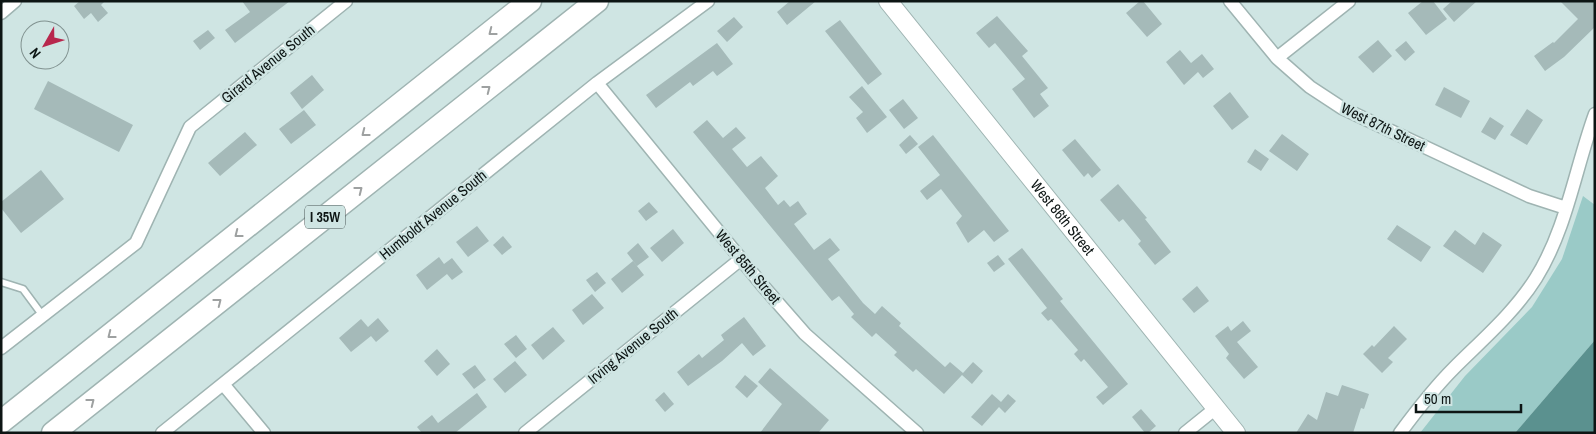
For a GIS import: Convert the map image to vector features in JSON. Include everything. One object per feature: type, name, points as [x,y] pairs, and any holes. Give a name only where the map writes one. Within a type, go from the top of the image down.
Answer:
[{"type":"highway","name":"I 35W","points":[[1,422],[530,1]]},
{"type":"highway","name":"I 35W","points":[[53,433],[597,1]]},
{"type":"street","points":[[1,13],[16,1]]},
{"type":"street","name":"Girard Avenue South","points":[[43,316],[136,243],[190,127],[346,1]]},
{"type":"street","name":"Humboldt Avenue South","points":[[162,433],[597,83],[708,1]]},
{"type":"street","name":"West 86th Street","points":[[888,1],[1236,433]]},
{"type":"street","name":"West 87th Street","points":[[1230,1],[1277,58],[1310,87],[1342,108],[1529,196],[1566,208]]},
{"type":"street","points":[[1277,58],[1349,1]]},
{"type":"street","name":"West 85th Street","points":[[597,83],[805,334],[917,433]]},
{"type":"street","points":[[1400,433],[1419,406],[1452,370],[1514,309],[1536,278],[1554,244],[1595,114]]},
{"type":"street","name":"Irving Avenue South","points":[[525,433],[741,259]]},
{"type":"street","points":[[1,348],[43,316]]},
{"type":"street","points":[[223,384],[264,433]]},
{"type":"street","points":[[1185,433],[1216,408]]},
{"type":"lane","points":[[1,282],[23,289],[43,316]]},
{"type":"shaded area","points":[[1583,196],[1595,205],[1595,340],[1515,433],[1420,433],[1465,376],[1532,307],[1562,259]]},
{"type":"shaded area","points":[[1595,340],[1595,433],[1515,433]]},
{"type":"building","points":[[80,1],[105,1],[101,5],[108,13],[98,22],[91,13],[84,19],[74,6]]},
{"type":"building","points":[[242,1],[290,1],[235,43],[225,30],[250,12]]},
{"type":"building","points":[[790,1],[816,1],[787,25],[777,12]]},
{"type":"building","points":[[1140,1],[1143,1],[1162,24],[1147,37],[1126,13]]},
{"type":"building","points":[[1423,1],[1433,1],[1447,19],[1426,35],[1408,13]]},
{"type":"building","points":[[1452,1],[1477,1],[1454,22],[1443,9]]},
{"type":"building","points":[[1560,1],[1595,1],[1595,27],[1564,57],[1545,71],[1534,56],[1554,43],[1578,19]]},
{"type":"building","points":[[997,16],[1028,51],[1022,56],[1048,88],[1040,94],[1049,106],[1034,118],[1012,89],[1025,79],[995,43],[989,48],[976,33]]},
{"type":"building","points":[[734,17],[743,27],[727,42],[717,31]]},
{"type":"building","points":[[840,20],[882,74],[868,85],[825,31]]},
{"type":"building","points":[[208,30],[215,38],[200,50],[193,41]]},
{"type":"building","points":[[1378,40],[1392,56],[1373,73],[1358,57]]},
{"type":"building","points":[[1406,41],[1415,52],[1405,61],[1395,50]]},
{"type":"building","points":[[717,43],[733,64],[717,76],[713,71],[693,86],[690,82],[656,108],[646,95]]},
{"type":"building","points":[[1180,50],[1191,63],[1202,54],[1214,69],[1203,78],[1198,72],[1184,85],[1166,62]]},
{"type":"building","points":[[312,75],[324,90],[302,109],[290,93]]},
{"type":"building","points":[[48,81],[133,125],[119,152],[34,109]]},
{"type":"building","points":[[862,86],[887,117],[867,133],[856,118],[863,112],[849,97]]},
{"type":"building","points":[[1444,87],[1470,101],[1461,118],[1435,105]]},
{"type":"building","points":[[1230,92],[1249,117],[1232,130],[1213,106]]},
{"type":"building","points":[[903,99],[918,118],[904,129],[889,110]]},
{"type":"building","points":[[1527,109],[1543,120],[1527,145],[1510,135]]},
{"type":"building","points":[[304,110],[316,125],[291,144],[279,129]]},
{"type":"building","points":[[1490,117],[1504,126],[1495,140],[1481,132]]},
{"type":"building","points":[[707,120],[723,138],[736,127],[746,138],[732,149],[747,167],[761,156],[778,176],[765,188],[778,205],[784,200],[790,207],[798,201],[807,214],[794,224],[814,250],[830,238],[840,250],[828,259],[863,303],[875,314],[882,306],[901,323],[899,326],[945,367],[950,362],[963,373],[973,362],[983,371],[972,384],[962,375],[944,394],[916,369],[913,372],[894,355],[897,352],[876,333],[872,337],[851,317],[854,314],[839,296],[832,301],[693,132]]},
{"type":"building","points":[[245,132],[257,145],[220,176],[208,163]]},
{"type":"building","points":[[1282,134],[1309,154],[1297,171],[1269,151]]},
{"type":"building","points":[[910,135],[918,144],[906,154],[899,145]]},
{"type":"building","points":[[933,135],[1009,231],[994,242],[984,230],[968,243],[956,223],[962,216],[941,189],[927,200],[920,191],[940,175],[918,147]]},
{"type":"building","points":[[1075,139],[1101,170],[1092,178],[1088,173],[1084,177],[1062,150]]},
{"type":"building","points":[[1255,149],[1269,159],[1261,171],[1247,162]]},
{"type":"building","points":[[41,170],[64,199],[21,233],[1,208],[1,202]]},
{"type":"building","points":[[1118,184],[1147,218],[1145,219],[1171,252],[1155,265],[1138,244],[1141,241],[1123,219],[1119,222],[1100,200]]},
{"type":"building","points":[[649,202],[658,212],[646,221],[638,211]]},
{"type":"building","points":[[1397,225],[1431,247],[1421,262],[1387,239]]},
{"type":"building","points":[[477,226],[489,241],[468,257],[456,242]]},
{"type":"building","points":[[673,229],[684,243],[662,262],[650,248]]},
{"type":"building","points":[[1455,230],[1475,245],[1483,232],[1502,245],[1483,273],[1443,246]]},
{"type":"building","points":[[503,236],[512,247],[502,255],[493,245]]},
{"type":"building","points":[[638,243],[649,257],[637,266],[627,253]]},
{"type":"building","points":[[1022,248],[1063,299],[1060,301],[1128,384],[1103,405],[1096,397],[1108,387],[1084,359],[1081,362],[1074,354],[1078,350],[1051,319],[1048,321],[1041,313],[1047,308],[1008,259]]},
{"type":"building","points":[[998,255],[1005,264],[994,272],[987,263]]},
{"type":"building","points":[[439,257],[444,264],[452,258],[463,272],[452,280],[447,274],[427,290],[416,275]]},
{"type":"building","points":[[633,261],[644,275],[622,293],[611,279]]},
{"type":"building","points":[[597,272],[606,283],[595,292],[586,280]]},
{"type":"building","points":[[1197,286],[1209,301],[1194,313],[1182,299]]},
{"type":"building","points":[[592,294],[604,308],[583,325],[572,310]]},
{"type":"building","points":[[744,317],[766,346],[753,356],[742,343],[722,361],[688,386],[677,372],[699,354],[702,358],[724,340],[721,335]]},
{"type":"building","points":[[378,318],[389,331],[376,342],[371,336],[351,352],[339,338],[361,319],[368,327]]},
{"type":"building","points":[[1243,321],[1251,331],[1237,342],[1258,367],[1244,379],[1226,358],[1229,354],[1215,336],[1228,326],[1231,331]]},
{"type":"building","points":[[1394,326],[1407,339],[1388,358],[1393,362],[1382,373],[1363,354],[1372,345],[1374,347]]},
{"type":"building","points":[[553,327],[565,341],[543,360],[531,345]]},
{"type":"building","points":[[516,335],[527,349],[516,358],[504,344]]},
{"type":"building","points":[[437,349],[450,364],[437,376],[424,361]]},
{"type":"building","points":[[515,361],[527,375],[505,393],[493,379]]},
{"type":"building","points":[[475,365],[486,380],[474,389],[462,374]]},
{"type":"building","points":[[770,368],[829,420],[818,433],[760,433],[782,404],[758,382]]},
{"type":"building","points":[[745,375],[758,386],[747,398],[735,387]]},
{"type":"building","points":[[1342,385],[1369,394],[1364,409],[1361,408],[1353,433],[1296,433],[1308,414],[1317,420],[1326,392],[1338,396]]},
{"type":"building","points":[[664,392],[674,404],[665,412],[655,400]]},
{"type":"building","points":[[477,393],[487,407],[455,433],[422,433],[417,427],[432,415],[438,423]]},
{"type":"building","points":[[992,394],[1001,402],[1008,394],[1016,401],[1005,413],[999,407],[982,426],[971,417]]},
{"type":"building","points":[[1141,409],[1156,426],[1148,433],[1145,433],[1132,417]]}]
